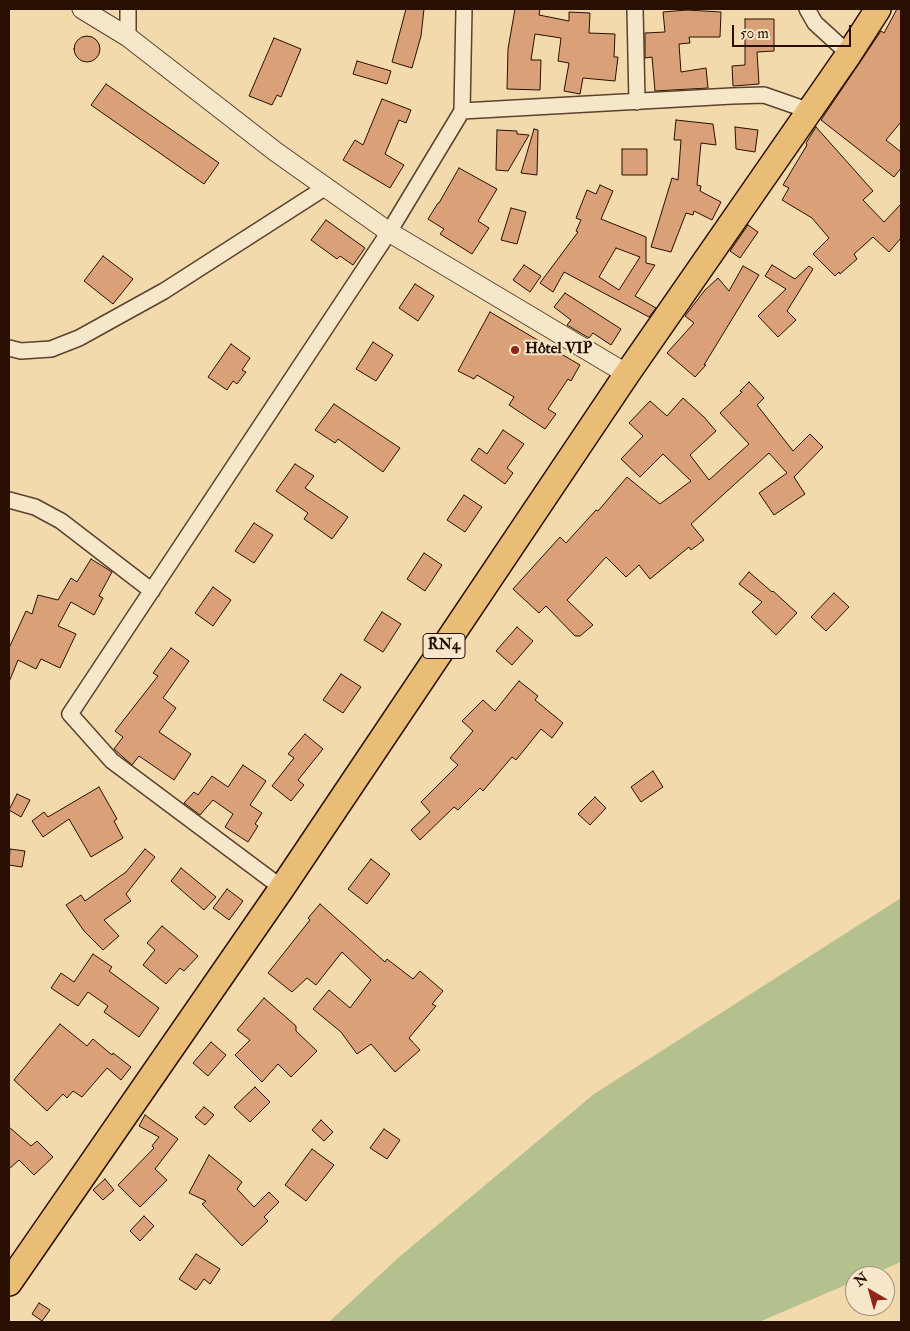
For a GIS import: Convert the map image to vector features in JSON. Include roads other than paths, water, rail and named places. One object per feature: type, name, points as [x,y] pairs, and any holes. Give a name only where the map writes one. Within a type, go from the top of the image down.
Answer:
[{"type":"highway","name":"RN4","points":[[9,1283],[282,888],[627,374],[810,111],[878,9]]},
{"type":"street","points":[[82,9],[128,37],[276,152],[389,232],[627,374]]},
{"type":"street","points":[[128,9],[128,37]]},
{"type":"street","points":[[282,888],[112,761],[70,714],[389,232],[462,111],[464,9]]},
{"type":"street","points":[[635,9],[637,102]]},
{"type":"street","points":[[807,9],[815,23],[849,54]]},
{"type":"street","points":[[462,111],[732,96],[764,96],[810,111]]},
{"type":"street","points":[[9,348],[21,351],[52,349],[79,338],[164,291],[326,187]]},
{"type":"street","points":[[9,500],[35,508],[61,521],[152,591]]},
{"type":"place","name":"Hôtel VIP","points":[[515,350]]}]
